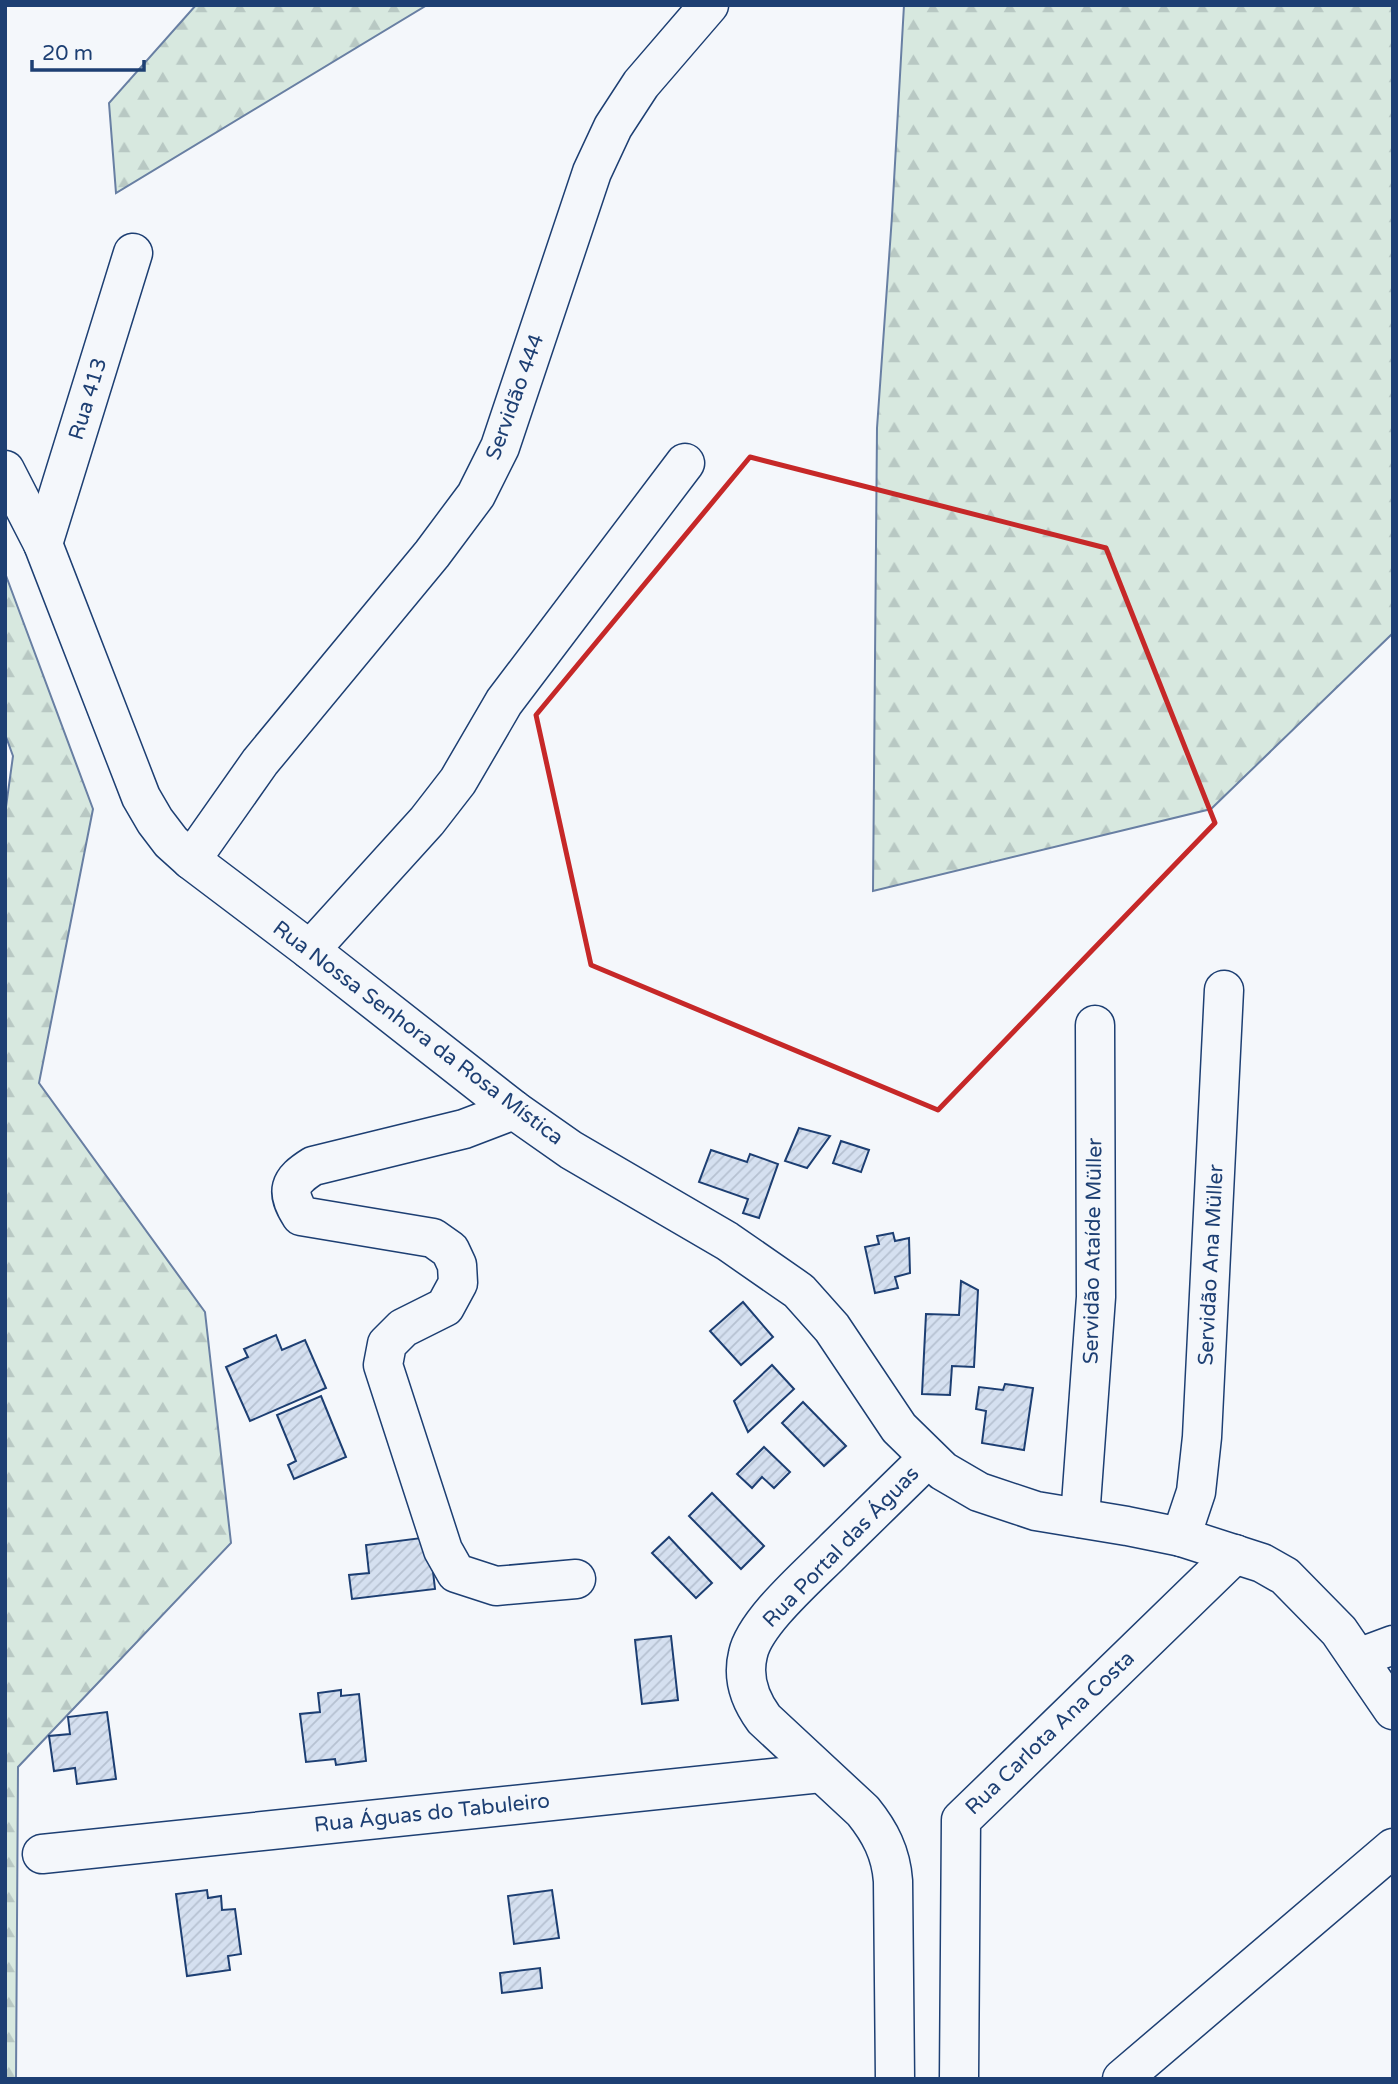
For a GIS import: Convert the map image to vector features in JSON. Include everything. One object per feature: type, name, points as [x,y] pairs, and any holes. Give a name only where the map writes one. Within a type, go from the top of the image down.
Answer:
[{"type":"street","name":"Servidão 444","points":[[191,860],[260,762],[432,554],[476,495],[500,447],[592,172],[613,127],[641,84],[709,5]]},
{"type":"street","name":"Rua 413","points":[[43,544],[132,253]]},
{"type":"street","points":[[310,950],[427,821],[458,781],[504,702],[685,463]]},
{"type":"street","name":"Rua Nossa Senhora da Rosa Mística","points":[[5,470],[43,544],[141,797],[171,842],[191,860],[514,1110],[571,1150],[727,1241],[799,1291],[832,1328],[899,1428],[928,1458],[957,1480],[979,1492],[1036,1511],[1181,1536],[1262,1563],[1286,1576],[1339,1631],[1376,1651],[1393,1710]]},
{"type":"street","name":"Servidão Ana Müller","points":[[1181,1536],[1195,1492],[1202,1437],[1224,990]]},
{"type":"street","name":"Servidão Ataíde Müller","points":[[1080,1518],[1096,1297],[1095,1025]]},
{"type":"street","points":[[514,1110],[464,1129],[313,1166],[296,1176],[290,1190],[292,1203],[301,1216],[433,1238],[450,1250],[457,1265],[458,1283],[445,1307],[403,1328],[387,1344],[383,1365],[443,1550],[456,1573],[496,1586],[576,1579]]},
{"type":"street","name":"Rua Portal das Águas","points":[[895,2079],[893,1881],[890,1859],[881,1837],[863,1811],[772,1729],[757,1710],[747,1687],[748,1653],[759,1631],[790,1594],[928,1458]]},
{"type":"street","name":"Rua Carlota Ana Costa","points":[[959,2079],[961,1820],[1235,1554]]},
{"type":"street","name":"Rua Águas do Tabuleiro","points":[[42,1854],[821,1773]]},
{"type":"street","points":[[1122,2079],[1393,1848]]},
{"type":"highlighted area","points":[[750,457],[1106,548],[1215,823],[938,1110],[591,965],[536,715]]},
{"type":"green space","points":[[196,5],[427,5],[116,193],[109,103]]},
{"type":"green space","points":[[904,5],[1393,5],[1393,633],[1211,809],[873,891],[877,428]]},
{"type":"green space","points":[[5,573],[93,809],[39,1083],[205,1312],[231,1543],[18,1767],[16,2079],[5,2079],[5,814],[13,756],[5,734]]},
{"type":"building","points":[[799,1128],[830,1136],[807,1168],[785,1161]]},
{"type":"building","points":[[841,1141],[869,1150],[861,1172],[833,1163]]},
{"type":"building","points":[[711,1150],[747,1162],[750,1154],[778,1164],[759,1218],[743,1213],[748,1199],[699,1182]]},
{"type":"building","points":[[893,1233],[895,1241],[909,1238],[910,1273],[895,1277],[898,1288],[875,1293],[865,1247],[879,1244],[877,1236]]},
{"type":"building","points":[[961,1281],[978,1290],[974,1367],[952,1366],[950,1395],[922,1394],[926,1314],[959,1315]]},
{"type":"building","points":[[743,1302],[773,1337],[741,1365],[710,1331]]},
{"type":"building","points":[[276,1335],[282,1350],[305,1340],[326,1388],[250,1421],[226,1367],[248,1357],[244,1349]]},
{"type":"building","points":[[772,1365],[794,1389],[748,1432],[734,1401]]},
{"type":"building","points":[[1005,1384],[1033,1388],[1024,1450],[982,1443],[986,1411],[976,1409],[979,1387],[1003,1390]]},
{"type":"building","points":[[321,1396],[346,1457],[294,1479],[288,1465],[296,1461],[277,1415]]},
{"type":"building","points":[[803,1402],[846,1446],[824,1466],[782,1423]]},
{"type":"building","points":[[764,1447],[790,1472],[774,1488],[762,1477],[752,1488],[737,1474]]},
{"type":"building","points":[[712,1493],[764,1546],[741,1569],[689,1516]]},
{"type":"building","points":[[429,1537],[435,1589],[352,1599],[349,1575],[369,1573],[366,1545]]},
{"type":"building","points":[[669,1537],[712,1583],[696,1598],[652,1553]]},
{"type":"building","points":[[671,1636],[678,1700],[642,1704],[635,1640]]},
{"type":"building","points":[[341,1690],[341,1696],[359,1694],[366,1761],[336,1765],[335,1759],[306,1762],[300,1714],[320,1712],[318,1693]]},
{"type":"building","points":[[107,1712],[116,1779],[77,1784],[75,1768],[54,1771],[49,1736],[70,1734],[68,1717]]},
{"type":"building","points":[[207,1890],[208,1898],[221,1896],[222,1910],[235,1909],[241,1954],[228,1956],[230,1970],[187,1976],[176,1894]]},
{"type":"building","points":[[552,1890],[559,1938],[514,1944],[508,1896]]},
{"type":"building","points":[[540,1968],[542,1988],[502,1993],[500,1973]]}]
